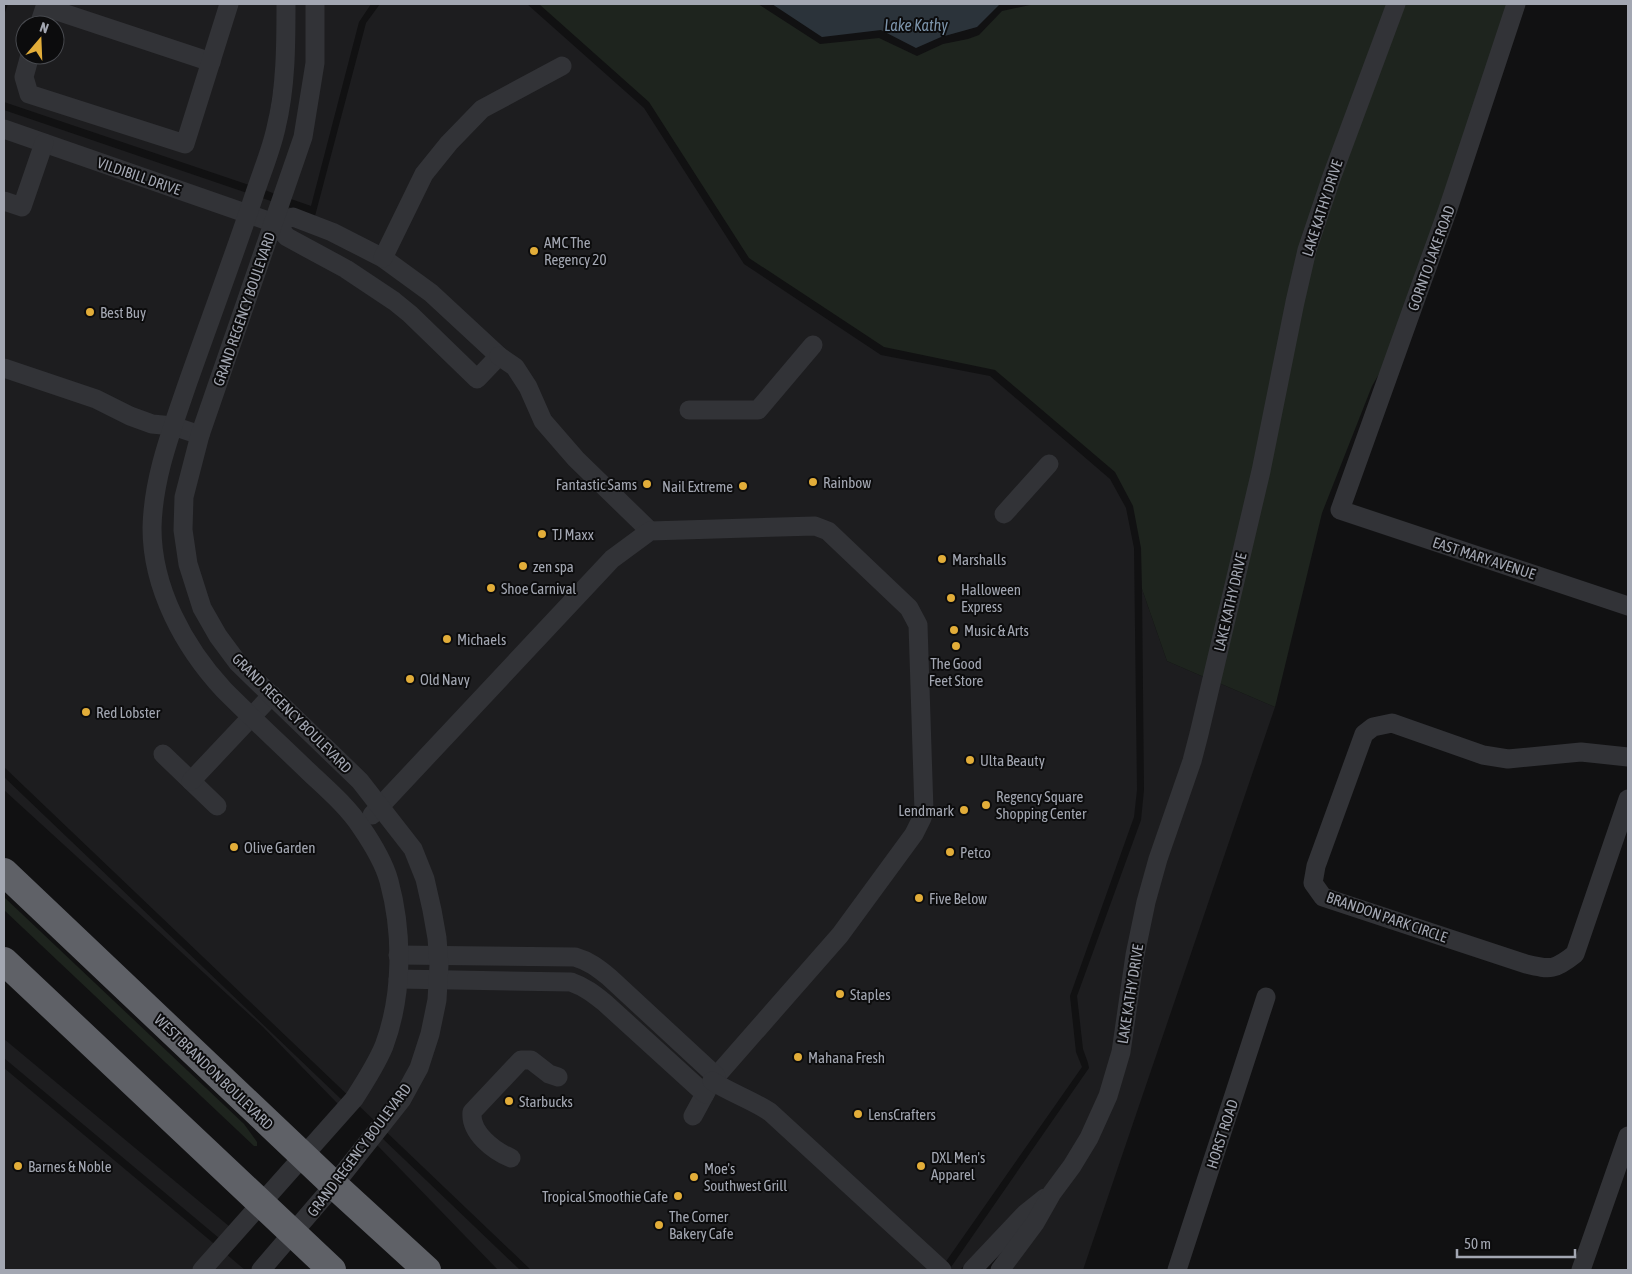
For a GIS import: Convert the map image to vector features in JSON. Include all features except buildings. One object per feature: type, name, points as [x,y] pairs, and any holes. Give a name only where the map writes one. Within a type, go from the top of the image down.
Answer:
[{"type":"highway","name":"WEST BRANDON BOULEVARD","points":[[4,872],[303,1156],[427,1270]]},
{"type":"highway","points":[[4,961],[332,1270]]},
{"type":"street","points":[[27,65],[24,77],[29,94],[185,144],[229,4]]},
{"type":"street","name":"GRAND REGENCY BOULEVARD","points":[[202,1270],[354,1099],[371,1072],[383,1046],[393,1018],[398,979],[394,907],[388,879],[377,854],[361,826],[342,804],[209,674],[193,652],[176,620],[164,592],[156,564],[152,529],[154,496],[163,458],[276,128],[286,56],[286,4]]},
{"type":"street","name":"GRAND REGENCY BOULEVARD","points":[[261,1270],[294,1234],[402,1099],[419,1068],[430,1034],[437,1000],[438,979],[439,955],[437,938],[425,879],[413,849],[360,780],[238,663],[218,636],[202,608],[188,564],[183,530],[184,496],[200,435],[303,137],[315,63],[315,4]]},
{"type":"street","name":"LAKE KATHY DRIVE","points":[[1000,1270],[1035,1223],[1052,1193],[1072,1166],[1089,1138],[1100,1116],[1115,1074],[1121,1052],[1135,955],[1146,902],[1158,860],[1192,761],[1201,725],[1261,471],[1312,230],[1396,4]]},
{"type":"street","name":"GORNTO LAKE ROAD","points":[[1340,510],[1448,209],[1516,4]]},
{"type":"street","points":[[42,15],[45,7],[211,62]]},
{"type":"street","points":[[383,258],[424,174],[432,162],[462,129],[478,112],[491,103],[562,66]]},
{"type":"street","name":"VILDIBILL DRIVE","points":[[4,129],[274,223]]},
{"type":"street","points":[[4,201],[22,208],[44,143]]},
{"type":"street","points":[[499,356],[477,379],[394,301],[346,269],[288,237],[274,223],[293,217],[332,232],[383,258],[431,293],[499,356],[515,367],[528,387],[543,421],[576,459],[650,531]]},
{"type":"street","points":[[689,410],[758,410],[814,345]]},
{"type":"street","points":[[4,368],[96,399],[133,405],[155,413],[173,426],[200,435]]},
{"type":"street","points":[[1004,514],[1049,464]]},
{"type":"street","name":"EAST MARY AVENUE","points":[[1340,510],[1628,606]]},
{"type":"street","points":[[361,826],[612,558],[650,531],[816,526],[828,531],[909,608],[918,625],[924,809],[922,818],[914,834],[840,935],[711,1084],[693,1116]]},
{"type":"street","points":[[191,781],[272,695]]},
{"type":"street","name":"BRANDON PARK CIRCLE","points":[[1628,757],[1580,752],[1508,759],[1483,755],[1392,724],[1373,727],[1364,734],[1316,866],[1313,883],[1323,897],[1526,964],[1541,968],[1560,966],[1575,954],[1628,799]]},
{"type":"street","points":[[163,754],[217,806]]},
{"type":"street","points":[[398,955],[574,957],[593,963],[609,977],[711,1084]]},
{"type":"street","points":[[398,979],[570,982],[589,989],[711,1084],[759,1105],[770,1112],[942,1270]]},
{"type":"street","name":"HORST ROAD","points":[[1178,1270],[1266,997]]},
{"type":"street","points":[[511,1158],[500,1153],[476,1130],[472,1112],[521,1060],[531,1060],[549,1074],[558,1077]]},
{"type":"street","points":[[1581,1270],[1628,1136]]},
{"type":"street","name":"LAKE KATHY DRIVE","points":[[972,1270],[1025,1214],[1052,1193]]},
{"type":"shaded area","points":[[8,4],[278,4],[278,56],[268,126],[249,185],[4,102],[4,15]]},
{"type":"shaded area","points":[[294,4],[306,4],[307,63],[295,136],[275,194],[265,190]]},
{"type":"shaded area","points":[[323,4],[371,4],[359,22],[311,206],[291,199]]},
{"type":"shaded area","points":[[380,4],[527,4],[644,108],[744,264],[881,355],[990,376],[1110,479],[1126,508],[1134,548],[1137,790],[1134,817],[1070,996],[1076,1052],[1082,1067],[940,1270],[531,1270],[4,767],[4,110],[315,216],[366,23]]},
{"type":"shaded area","points":[[539,4],[758,4],[820,44],[879,38],[917,56],[943,44],[979,35],[1002,11],[1035,4],[1387,4],[1253,470],[1204,677],[1167,661],[1142,589],[1141,548],[1133,506],[1115,472],[995,370],[884,347],[749,258],[649,102]]},
{"type":"shaded area","points":[[1404,4],[1507,4],[1441,206],[1383,367],[1372,386],[1322,513],[1275,707],[1219,683],[1320,233]]},
{"type":"shaded area","points":[[1142,589],[1167,661],[1204,677],[1113,1051],[1100,1093],[1082,1134],[1046,1187],[1019,1208],[960,1270],[949,1270],[1089,1068],[1083,1049],[1077,996],[1141,820],[1144,790]]},
{"type":"shaded area","points":[[1219,683],[1275,707],[1083,1270],[1010,1270],[1079,1170],[1143,956],[1154,903]]},
{"type":"shaded area","points":[[4,777],[342,1100],[338,1104],[263,1027],[4,790]]},
{"type":"shaded area","points":[[4,897],[244,1124],[257,1142],[257,1146],[254,1146],[4,910]]},
{"type":"shaded area","points":[[4,1039],[230,1227],[219,1238],[4,1058]]},
{"type":"shaded area","points":[[4,1068],[200,1232],[245,1270],[4,1270]]},
{"type":"shaded area","points":[[382,1138],[520,1270],[498,1270],[377,1145]]},
{"type":"water","name":"Lake Kathy","points":[[772,4],[1000,4],[977,27],[941,37],[916,48],[881,30],[822,37]]},
{"type":"place","name":"AMC The Regency 20","points":[[534,251]]},
{"type":"place","name":"Best Buy","points":[[90,312]]},
{"type":"place","name":"Rainbow","points":[[813,482]]},
{"type":"place","name":"Fantastic Sams","points":[[647,484]]},
{"type":"place","name":"Nail Extreme","points":[[743,486]]},
{"type":"place","name":"TJ Maxx","points":[[542,534]]},
{"type":"place","name":"Marshalls","points":[[942,559]]},
{"type":"place","name":"zen spa","points":[[523,566]]},
{"type":"place","name":"Shoe Carnival","points":[[491,588]]},
{"type":"place","name":"Halloween Express","points":[[951,598]]},
{"type":"place","name":"Music & Arts","points":[[954,630]]},
{"type":"place","name":"Michaels","points":[[447,639]]},
{"type":"place","name":"The Good Feet Store","points":[[956,646]]},
{"type":"place","name":"Old Navy","points":[[410,679]]},
{"type":"place","name":"Red Lobster","points":[[86,712]]},
{"type":"place","name":"Ulta Beauty","points":[[970,760]]},
{"type":"place","name":"Regency Square Shopping Center","points":[[986,805]]},
{"type":"place","name":"Lendmark","points":[[964,810]]},
{"type":"place","name":"Olive Garden","points":[[234,847]]},
{"type":"place","name":"Petco","points":[[950,852]]},
{"type":"place","name":"Five Below","points":[[919,898]]},
{"type":"place","name":"Staples","points":[[840,994]]},
{"type":"place","name":"Mahana Fresh","points":[[798,1057]]},
{"type":"place","name":"Starbucks","points":[[509,1101]]},
{"type":"place","name":"LensCrafters","points":[[858,1114]]},
{"type":"place","name":"Barnes & Noble","points":[[18,1166]]},
{"type":"place","name":"DXL Men's Apparel","points":[[921,1166]]},
{"type":"place","name":"Moe's Southwest Grill","points":[[694,1177]]},
{"type":"place","name":"Tropical Smoothie Cafe","points":[[678,1196]]},
{"type":"place","name":"The Corner Bakery Cafe","points":[[659,1225]]}]
